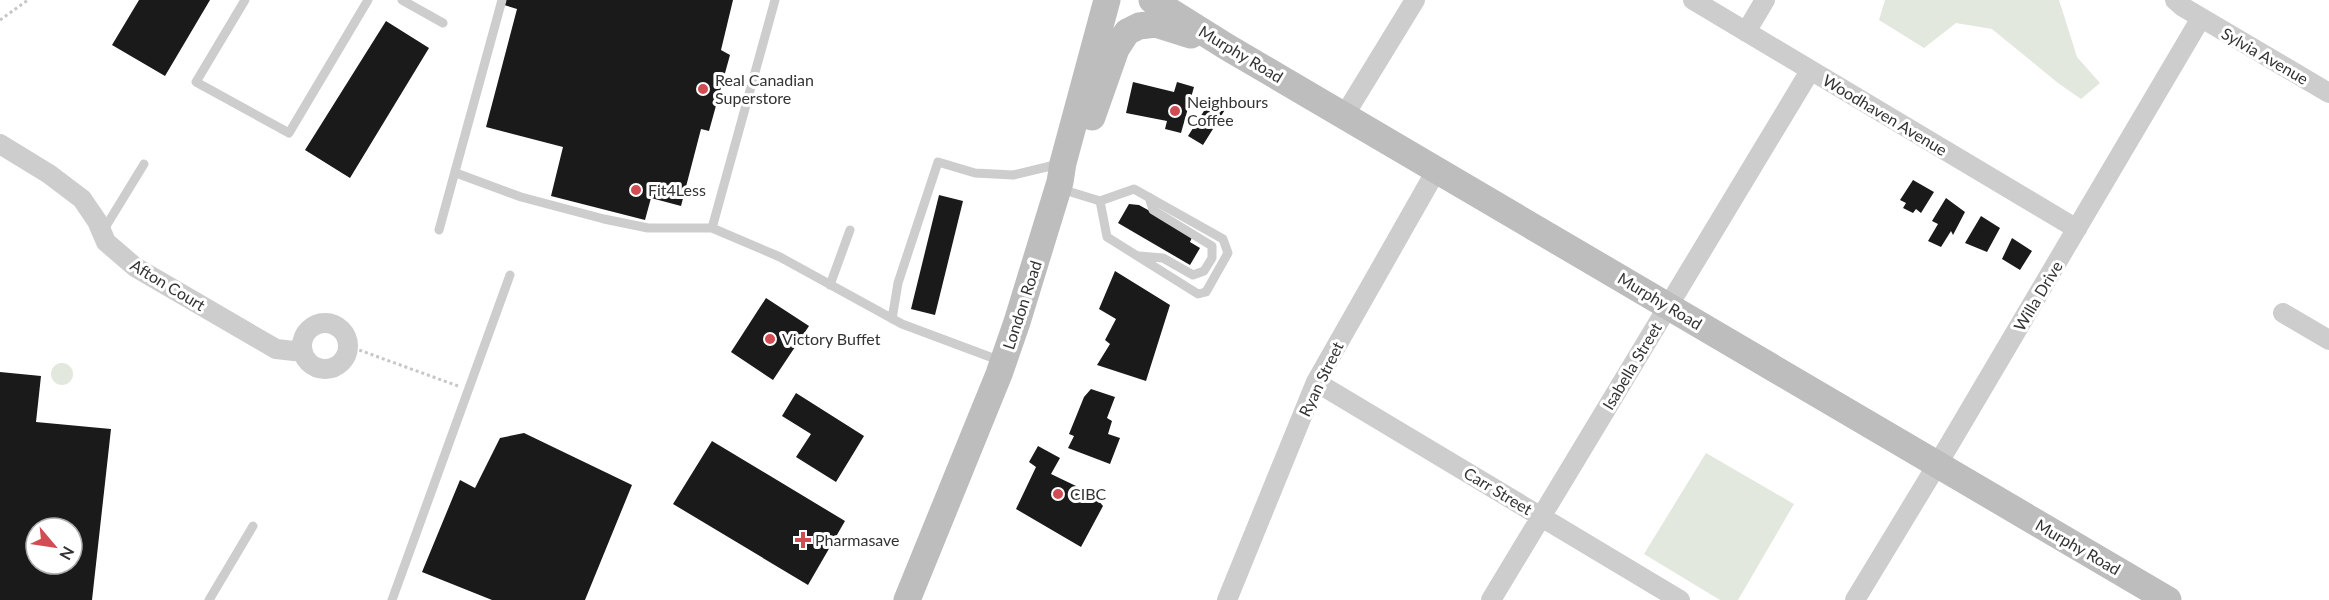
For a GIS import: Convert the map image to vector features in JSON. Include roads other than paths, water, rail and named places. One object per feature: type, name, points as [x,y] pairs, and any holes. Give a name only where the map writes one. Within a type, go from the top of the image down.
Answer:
[{"type":"street","name":"London Road","points":[[907,600],[1017,322],[1060,177],[1107,0]]},
{"type":"street","name":"Murphy Road","points":[[1152,0],[1227,47],[2168,600]]},
{"type":"street","points":[[1344,116],[1414,0]]},
{"type":"street","name":"Woodhaven Avenue","points":[[1693,0],[2077,229]]},
{"type":"street","points":[[1746,32],[1765,0]]},
{"type":"street","points":[[2175,0],[2201,18]]},
{"type":"street","name":"Sylvia Avenue","points":[[2201,18],[2329,93]]},
{"type":"street","name":"Willa Drive","points":[[1855,600],[1938,465],[2201,18]]},
{"type":"street","points":[[1060,177],[1085,135],[1116,49],[1127,32],[1139,26],[1156,24],[1227,47]]},
{"type":"street","name":"Isabella Street","points":[[1491,600],[1810,71]]},
{"type":"street","name":"Afton Court","points":[[0,144],[49,174],[82,199],[97,221],[106,242],[135,267],[276,349],[303,352]]},
{"type":"street","name":"Ryan Street","points":[[1227,600],[1316,382],[1437,169]]},
{"type":"street","points":[[2283,313],[2329,340]]},
{"type":"street","name":"Afton Court","points":[[322,324],[337,327],[348,346],[343,360],[331,368],[317,368],[310,364],[303,352],[302,345],[308,330],[322,324]]},
{"type":"street","name":"Carr Street","points":[[1316,382],[1680,600]]},
{"type":"lane","points":[[245,0],[196,82],[289,133],[368,0]]},
{"type":"lane","points":[[402,0],[443,23]]},
{"type":"lane","points":[[439,230],[502,0]]},
{"type":"lane","points":[[712,228],[775,0]]},
{"type":"lane","points":[[892,319],[898,284],[938,162],[975,173],[1060,177],[1100,201],[1107,237],[1198,294],[1206,292],[1228,253],[1223,239],[1134,189],[1100,201]]},
{"type":"lane","points":[[102,233],[144,164]]},
{"type":"lane","points":[[456,173],[521,197],[604,219],[648,228],[712,228],[780,257],[892,319],[1003,361]]},
{"type":"lane","points":[[1137,255],[1163,258],[1193,275],[1204,271],[1212,258],[1212,246],[1153,210],[1149,198]]},
{"type":"lane","points":[[830,285],[850,230]]},
{"type":"lane","points":[[392,600],[510,275]]},
{"type":"lane","points":[[209,600],[253,526]]},
{"type":"place","name":"Real Canadian Superstore","points":[[703,89]]},
{"type":"place","name":"Neighbours Coffee","points":[[1175,111]]},
{"type":"place","name":"Fit4Less","points":[[636,190]]},
{"type":"place","name":"Victory Buffet","points":[[770,339]]},
{"type":"place","name":"CIBC","points":[[1058,494]]},
{"type":"place","name":"Pharmasave","points":[[803,540]]}]
